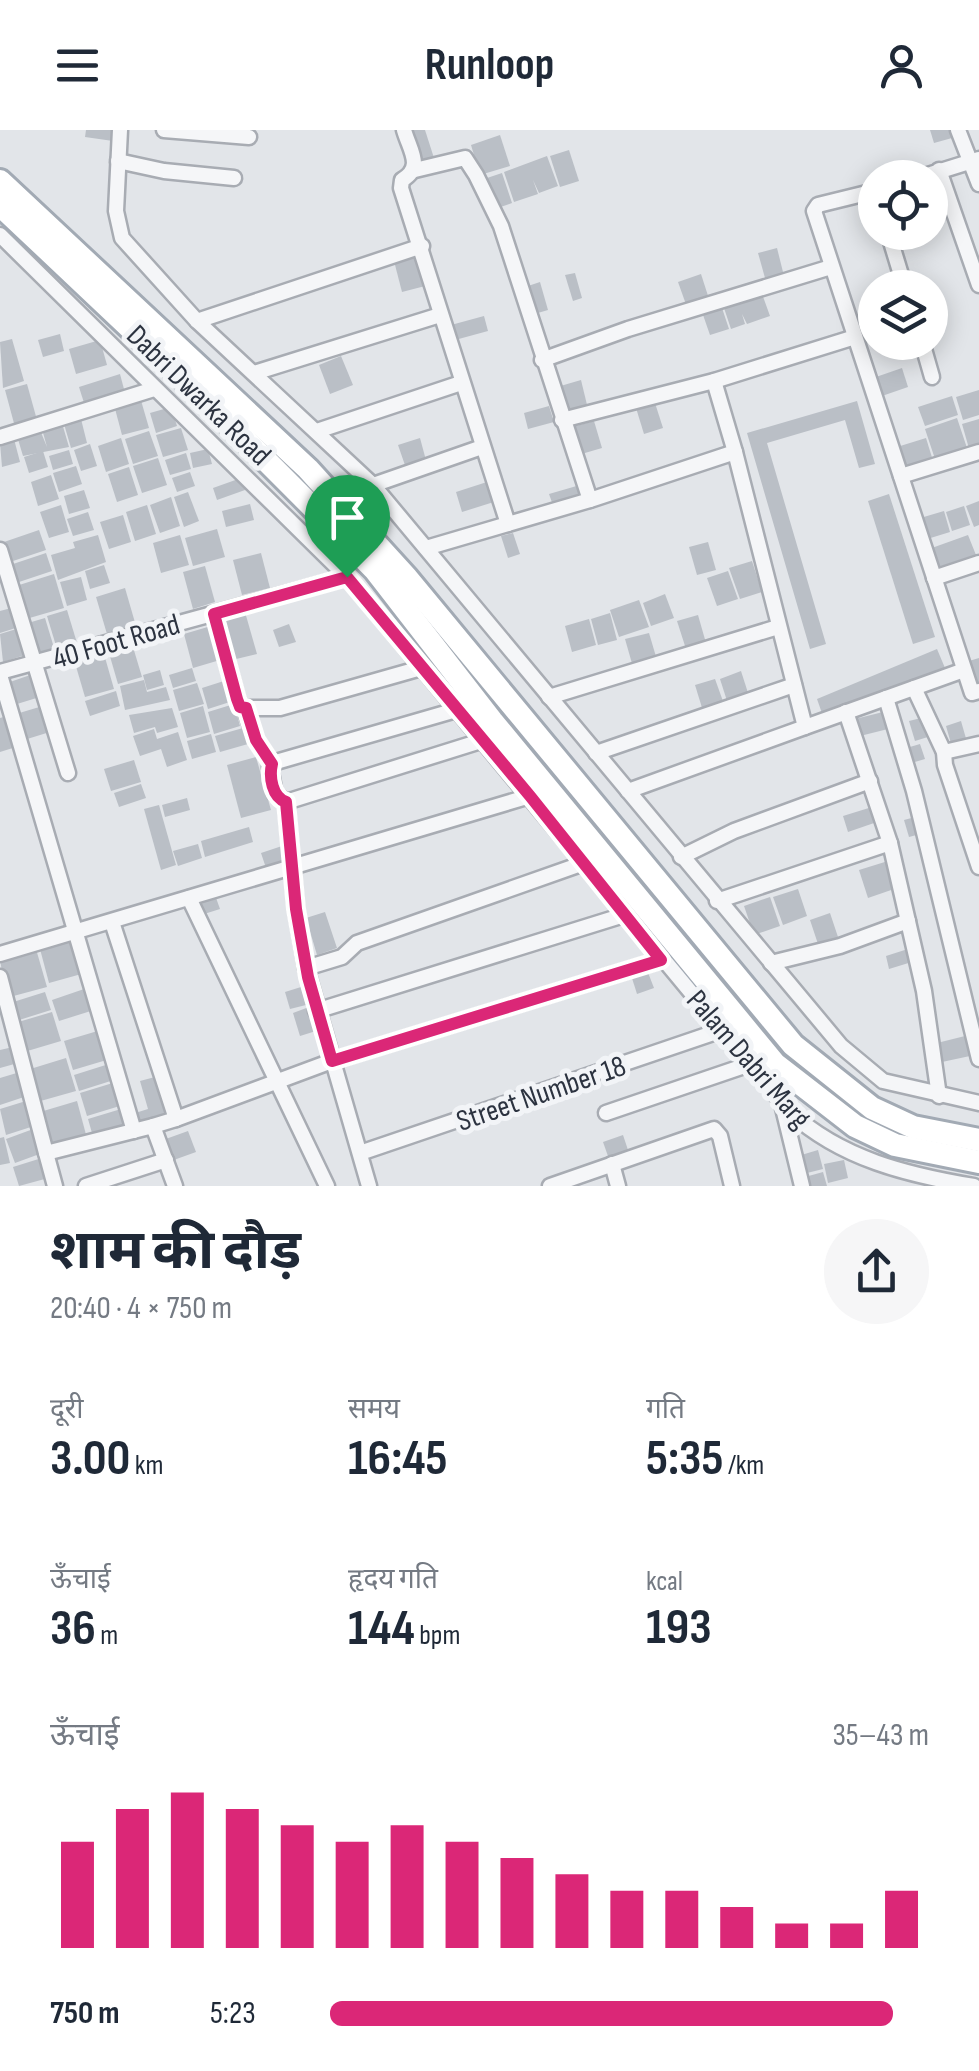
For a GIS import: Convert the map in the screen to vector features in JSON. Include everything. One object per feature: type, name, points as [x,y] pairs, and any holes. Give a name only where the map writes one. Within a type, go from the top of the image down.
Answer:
[{"type":"main road","name":"Dabri Dwarka Road","points":[[0,181],[308,469],[407,578],[793,1045],[872,1108],[912,1126],[979,1140]]},
{"type":"main road","name":"Dabri Dwarka Road","points":[[0,205],[200,394],[375,570],[492,720],[775,1064],[855,1126],[895,1145],[979,1162]]},
{"type":"street","points":[[120,130],[116,210],[122,238],[197,321],[373,484],[717,901],[858,1063],[894,1086],[979,1103]]},
{"type":"street","points":[[164,130],[249,138]]},
{"type":"street","points":[[404,130],[414,170]]},
{"type":"street","points":[[958,130],[974,160],[979,184]]},
{"type":"street","points":[[508,524],[400,184],[414,170],[465,158],[470,165],[501,226],[590,500]]},
{"type":"street","points":[[948,168],[974,160]]},
{"type":"street","points":[[118,161],[164,171],[234,178]]},
{"type":"street","points":[[948,194],[979,285]]},
{"type":"street","points":[[858,196],[814,208],[972,694],[979,692]]},
{"type":"street","name":"Palam Dabri Marg","points":[[0,235],[347,577],[781,1101],[825,1141],[917,1180],[971,1186]]},
{"type":"street","points":[[197,321],[422,246]]},
{"type":"street","points":[[542,360],[628,329],[832,267]]},
{"type":"street","points":[[254,373],[440,315]]},
{"type":"street","points":[[562,420],[714,381],[856,338]]},
{"type":"street","points":[[927,360],[932,377]]},
{"type":"street","points":[[714,381],[805,727]]},
{"type":"street","points":[[317,430],[461,384]]},
{"type":"street","points":[[0,437],[154,389]]},
{"type":"street","points":[[373,484],[482,448]]},
{"type":"street","points":[[426,548],[734,452]]},
{"type":"street","points":[[901,476],[979,452]]},
{"type":"street","points":[[0,550],[68,773]]},
{"type":"street","points":[[934,578],[979,563]]},
{"type":"street","name":"40 Foot Road","points":[[0,673],[347,577]]},
{"type":"street","points":[[214,614],[240,707],[280,708],[422,668]]},
{"type":"street","points":[[549,697],[778,627]]},
{"type":"street","points":[[628,792],[964,670]]},
{"type":"street","points":[[0,673],[134,1131]]},
{"type":"street","points":[[596,753],[794,685]]},
{"type":"street","points":[[914,688],[944,752],[945,765],[974,833],[979,867]]},
{"type":"street","points":[[886,698],[914,791],[979,1059]]},
{"type":"street","points":[[246,708],[256,740],[272,764],[275,794],[286,802],[306,968],[369,1186]]},
{"type":"street","points":[[272,764],[456,710]]},
{"type":"street","points":[[846,712],[890,843],[924,991],[939,1096]]},
{"type":"street","points":[[286,802],[484,740]]},
{"type":"street","points":[[944,752],[979,744]]},
{"type":"street","points":[[681,857],[734,831],[870,781]]},
{"type":"street","points":[[0,954],[530,796]]},
{"type":"street","points":[[717,901],[890,843]]},
{"type":"street","points":[[306,968],[342,958],[357,944],[584,863]]},
{"type":"street","points":[[189,898],[327,1186]]},
{"type":"street","points":[[316,1012],[624,915]]},
{"type":"street","points":[[771,963],[840,946],[908,921]]},
{"type":"street","points":[[112,922],[176,1119]]},
{"type":"street","points":[[46,1153],[176,1119],[332,1061],[661,960]]},
{"type":"street","points":[[0,977],[55,1186]]},
{"type":"street","name":"Street Number 18","points":[[360,1153],[722,1030]]},
{"type":"street","points":[[606,1112],[750,1064]]},
{"type":"street","points":[[781,1101],[802,1186]]},
{"type":"street","points":[[153,1126],[175,1186]]},
{"type":"street","points":[[550,1186],[714,1130],[720,1136],[732,1186]]},
{"type":"street","points":[[86,1186],[166,1160]]},
{"type":"street","points":[[612,1164],[618,1186]]},
{"type":"building","points":[[86,130],[115,130],[113,141],[85,137]]},
{"type":"building","points":[[408,130],[425,130],[434,158],[419,163]]},
{"type":"building","points":[[930,130],[950,130],[952,138],[934,143]]},
{"type":"building","points":[[500,135],[510,166],[480,175],[471,145]]},
{"type":"building","points":[[569,150],[579,181],[560,187],[550,156]]},
{"type":"building","points":[[547,156],[558,186],[539,193],[533,180],[538,194],[514,202],[504,172]]},
{"type":"building","points":[[502,173],[512,203],[495,209],[484,179]]},
{"type":"building","points":[[777,248],[785,280],[767,285],[758,253]]},
{"type":"building","points":[[420,254],[429,285],[402,292],[394,261]]},
{"type":"building","points":[[575,273],[582,298],[573,301],[565,275]]},
{"type":"building","points":[[701,274],[710,302],[688,310],[678,282]]},
{"type":"building","points":[[540,282],[548,310],[531,315],[522,288]]},
{"type":"building","points":[[761,291],[770,316],[747,324],[742,314],[745,324],[731,329],[723,305]]},
{"type":"building","points":[[721,305],[729,329],[710,335],[702,312]]},
{"type":"building","points":[[484,316],[488,331],[455,340],[451,325]]},
{"type":"building","points":[[60,334],[64,351],[43,357],[38,340]]},
{"type":"building","points":[[12,339],[24,381],[3,388],[0,342]]},
{"type":"building","points":[[100,340],[107,365],[76,374],[69,349]]},
{"type":"building","points":[[341,356],[353,385],[330,394],[319,365]]},
{"type":"building","points":[[902,368],[908,387],[882,396],[876,377]]},
{"type":"building","points":[[120,374],[125,393],[85,406],[79,387]]},
{"type":"building","points":[[581,380],[588,409],[564,415],[557,387]]},
{"type":"building","points":[[27,384],[37,420],[15,427],[5,390]]},
{"type":"building","points":[[979,390],[979,415],[963,420],[956,397]]},
{"type":"building","points":[[952,396],[958,415],[925,426],[918,407]]},
{"type":"building","points":[[140,397],[149,428],[122,435],[114,405]]},
{"type":"building","points":[[857,401],[875,464],[859,468],[845,420],[767,443],[826,644],[810,649],[747,433]]},
{"type":"building","points":[[655,403],[663,428],[644,434],[636,408]]},
{"type":"building","points":[[549,406],[554,422],[528,429],[524,413]]},
{"type":"building","points":[[171,407],[177,426],[156,433],[150,413]]},
{"type":"building","points":[[957,418],[968,451],[936,462],[925,429]]},
{"type":"building","points":[[81,419],[87,443],[71,448],[64,424]]},
{"type":"building","points":[[979,419],[979,449],[970,452],[962,424]]},
{"type":"building","points":[[594,421],[602,448],[578,455],[569,428]]},
{"type":"building","points":[[62,423],[69,447],[23,456],[17,436],[40,430],[47,447],[42,429]]},
{"type":"building","points":[[181,428],[188,450],[163,457],[156,435]]},
{"type":"building","points":[[149,431],[158,456],[133,464],[125,439]]},
{"type":"building","points":[[121,438],[129,464],[106,472],[98,446]]},
{"type":"building","points":[[420,438],[427,464],[407,471],[398,445]]},
{"type":"building","points":[[926,438],[934,464],[905,473],[897,447]]},
{"type":"building","points":[[14,439],[20,462],[2,467],[0,443]]},
{"type":"building","points":[[90,444],[97,466],[81,471],[74,450]]},
{"type":"building","points":[[208,449],[212,464],[193,468],[190,453]]},
{"type":"building","points":[[69,450],[73,464],[53,470],[49,456]]},
{"type":"building","points":[[43,451],[48,467],[29,473],[24,457]]},
{"type":"building","points":[[186,453],[191,469],[170,475],[165,460]]},
{"type":"building","points":[[158,458],[167,485],[142,493],[133,466]]},
{"type":"building","points":[[76,466],[82,484],[59,492],[53,473]]},
{"type":"building","points":[[129,467],[138,495],[117,502],[108,474]]},
{"type":"building","points":[[190,472],[195,486],[177,492],[172,478]]},
{"type":"building","points":[[51,475],[59,499],[38,506],[31,482]]},
{"type":"building","points":[[241,478],[245,490],[217,500],[213,488]]},
{"type":"building","points":[[490,481],[497,501],[462,512],[456,492]]},
{"type":"building","points":[[580,485],[585,499],[554,508],[549,494]]},
{"type":"building","points":[[84,490],[90,508],[69,514],[64,496]]},
{"type":"building","points":[[188,492],[199,521],[184,527],[174,497]]},
{"type":"building","points":[[889,494],[935,637],[913,644],[868,501]]},
{"type":"building","points":[[171,497],[180,526],[160,533],[150,505]]},
{"type":"building","points":[[979,501],[979,525],[974,527],[966,506]]},
{"type":"building","points":[[250,504],[254,520],[226,527],[222,511]]},
{"type":"building","points":[[61,505],[69,532],[49,538],[40,512]]},
{"type":"building","points":[[147,505],[156,534],[135,541],[126,512]]},
{"type":"building","points":[[964,506],[970,525],[952,531],[946,512]]},
{"type":"building","points":[[944,511],[950,532],[924,540],[917,519]]},
{"type":"building","points":[[88,512],[94,530],[73,536],[67,519]]},
{"type":"building","points":[[123,515],[131,542],[109,549],[100,522]]},
{"type":"building","points":[[217,529],[225,557],[193,566],[185,538]]},
{"type":"building","points":[[39,530],[46,550],[10,562],[4,542]]},
{"type":"building","points":[[513,533],[520,554],[508,558],[501,536]]},
{"type":"building","points":[[98,535],[106,562],[58,580],[51,555],[75,548],[73,542]]},
{"type":"building","points":[[180,535],[189,565],[161,573],[153,543]]},
{"type":"building","points":[[968,535],[978,560],[938,575],[929,549]]},
{"type":"building","points":[[708,542],[716,570],[697,575],[689,547]]},
{"type":"building","points":[[46,553],[52,571],[16,583],[10,565]]},
{"type":"building","points":[[261,553],[270,588],[242,595],[233,560]]},
{"type":"building","points":[[752,561],[762,592],[740,599],[729,568]]},
{"type":"building","points":[[104,565],[110,583],[90,589],[85,571]]},
{"type":"building","points":[[205,566],[215,602],[193,609],[183,572]]},
{"type":"building","points":[[728,571],[738,599],[717,606],[707,578]]},
{"type":"building","points":[[54,574],[64,608],[26,619],[16,586]]},
{"type":"building","points":[[81,577],[87,600],[67,606],[60,582]]},
{"type":"building","points":[[125,588],[136,626],[107,634],[96,597]]},
{"type":"building","points":[[665,594],[674,618],[651,626],[643,603]]},
{"type":"building","points":[[639,600],[649,627],[619,637],[610,610]]},
{"type":"building","points":[[15,607],[22,626],[0,633],[0,611]]},
{"type":"building","points":[[67,610],[77,643],[57,649],[47,616]]},
{"type":"building","points":[[245,612],[257,654],[232,660],[220,619]]},
{"type":"building","points":[[610,613],[617,640],[598,645],[591,619]]},
{"type":"building","points":[[698,615],[706,643],[686,649],[677,621]]},
{"type":"building","points":[[45,618],[55,651],[39,656],[28,623]]},
{"type":"building","points":[[589,619],[596,645],[572,652],[565,626]]},
{"type":"building","points":[[289,624],[296,642],[279,647],[273,630]]},
{"type":"building","points":[[211,626],[220,660],[193,668],[184,634]]},
{"type":"building","points":[[23,627],[31,653],[3,662],[0,634]]},
{"type":"building","points":[[649,633],[657,660],[633,667],[625,639]]},
{"type":"building","points":[[133,647],[142,677],[118,684],[109,653]]},
{"type":"building","points":[[937,649],[945,668],[824,719],[817,699]]},
{"type":"building","points":[[104,654],[114,689],[85,697],[75,663]]},
{"type":"building","points":[[979,658],[979,691],[978,691],[969,661]]},
{"type":"building","points":[[192,668],[196,681],[173,688],[169,675]]},
{"type":"building","points":[[160,670],[164,685],[147,690],[143,675]]},
{"type":"building","points":[[741,671],[749,696],[728,704],[720,679]]},
{"type":"building","points":[[36,673],[43,696],[17,704],[10,682]]},
{"type":"building","points":[[715,679],[724,704],[703,711],[695,685]]},
{"type":"building","points":[[144,680],[147,692],[166,687],[170,700],[125,710],[120,686]]},
{"type":"building","points":[[227,680],[233,701],[208,709],[202,688]]},
{"type":"building","points":[[197,683],[204,704],[179,711],[173,690]]},
{"type":"building","points":[[116,691],[120,706],[90,716],[85,701]]},
{"type":"building","points":[[234,704],[240,726],[214,734],[208,712]]},
{"type":"building","points":[[46,705],[53,731],[24,740],[16,714]]},
{"type":"building","points":[[203,706],[210,732],[187,738],[180,713]]},
{"type":"building","points":[[172,708],[178,727],[157,733],[155,727],[134,733],[129,715]]},
{"type":"building","points":[[887,711],[892,728],[856,737],[851,720]]},
{"type":"building","points":[[7,716],[16,747],[0,752],[0,718]]},
{"type":"building","points":[[925,717],[931,736],[915,741],[909,721]]},
{"type":"building","points":[[961,721],[967,742],[952,747],[946,726]]},
{"type":"building","points":[[243,728],[248,744],[220,752],[215,736]]},
{"type":"building","points":[[154,729],[157,739],[178,732],[187,760],[167,767],[161,749],[140,756],[133,736]]},
{"type":"building","points":[[211,734],[216,752],[192,759],[187,741]]},
{"type":"building","points":[[920,744],[925,759],[908,764],[903,749]]},
{"type":"building","points":[[256,757],[271,810],[241,818],[227,765]]},
{"type":"building","points":[[134,760],[141,782],[111,791],[104,769]]},
{"type":"building","points":[[141,784],[146,798],[119,807],[114,793]]},
{"type":"building","points":[[187,798],[190,810],[165,817],[162,805]]},
{"type":"building","points":[[159,805],[176,865],[161,870],[144,809]]},
{"type":"building","points":[[872,807],[877,822],[848,832],[843,816]]},
{"type":"building","points":[[919,816],[924,833],[909,837],[904,820]]},
{"type":"building","points":[[249,827],[253,842],[205,857],[201,841]]},
{"type":"building","points":[[198,844],[202,858],[178,866],[173,851]]},
{"type":"building","points":[[282,846],[287,864],[267,871],[261,853]]},
{"type":"building","points":[[888,861],[897,888],[868,898],[859,870]]},
{"type":"building","points":[[798,889],[807,916],[783,925],[773,897]]},
{"type":"building","points":[[215,895],[220,909],[201,915],[197,901]]},
{"type":"building","points":[[770,897],[780,926],[754,935],[744,906]]},
{"type":"building","points":[[325,912],[337,948],[317,955],[306,918]]},
{"type":"building","points":[[830,913],[839,940],[819,947],[810,920]]},
{"type":"building","points":[[75,939],[85,973],[49,983],[40,949]]},
{"type":"building","points":[[911,948],[915,961],[889,969],[886,956]]},
{"type":"building","points":[[36,949],[47,987],[6,998],[0,959]]},
{"type":"building","points":[[647,970],[654,988],[637,994],[631,975]]},
{"type":"building","points":[[301,987],[306,1005],[290,1009],[285,992]]},
{"type":"building","points":[[87,988],[94,1010],[59,1021],[52,1000]]},
{"type":"building","points":[[45,992],[51,1010],[16,1021],[10,1003]]},
{"type":"building","points":[[309,1007],[316,1031],[300,1036],[293,1013]]},
{"type":"building","points":[[52,1012],[61,1041],[24,1052],[15,1023]]},
{"type":"building","points":[[101,1030],[110,1059],[73,1070],[64,1041]]},
{"type":"building","points":[[965,1036],[970,1056],[942,1062],[937,1043]]},
{"type":"building","points":[[13,1047],[18,1063],[0,1068],[0,1050]]},
{"type":"building","points":[[66,1058],[76,1091],[37,1102],[27,1070]]},
{"type":"building","points":[[112,1063],[117,1079],[79,1091],[74,1075]]},
{"type":"building","points":[[20,1072],[27,1096],[0,1105],[0,1078]]},
{"type":"building","points":[[155,1077],[167,1121],[137,1129],[132,1114],[148,1109],[140,1081]]},
{"type":"building","points":[[116,1082],[123,1105],[87,1116],[80,1093]]},
{"type":"building","points":[[26,1101],[34,1126],[6,1135],[0,1109]]},
{"type":"building","points":[[77,1101],[88,1142],[51,1151],[40,1112]]},
{"type":"building","points":[[121,1109],[128,1132],[94,1140],[88,1119]]},
{"type":"building","points":[[36,1128],[45,1152],[15,1163],[6,1139]]},
{"type":"building","points":[[188,1131],[196,1152],[171,1161],[163,1140]]},
{"type":"building","points":[[623,1135],[629,1153],[609,1159],[603,1142]]},
{"type":"building","points":[[4,1137],[10,1163],[0,1165],[0,1138]]},
{"type":"building","points":[[818,1150],[823,1169],[803,1174],[798,1156]]},
{"type":"building","points":[[45,1157],[52,1177],[19,1186],[13,1167]]},
{"type":"building","points":[[844,1160],[848,1178],[828,1183],[824,1164]]},
{"type":"building","points":[[823,1172],[827,1186],[807,1186],[805,1177]]},
{"type":"route","points":[[347,577],[661,960],[332,1061],[308,977],[296,909],[286,802],[278,800],[275,794],[272,764],[256,740],[246,708],[240,707],[214,614],[347,577]]}]
